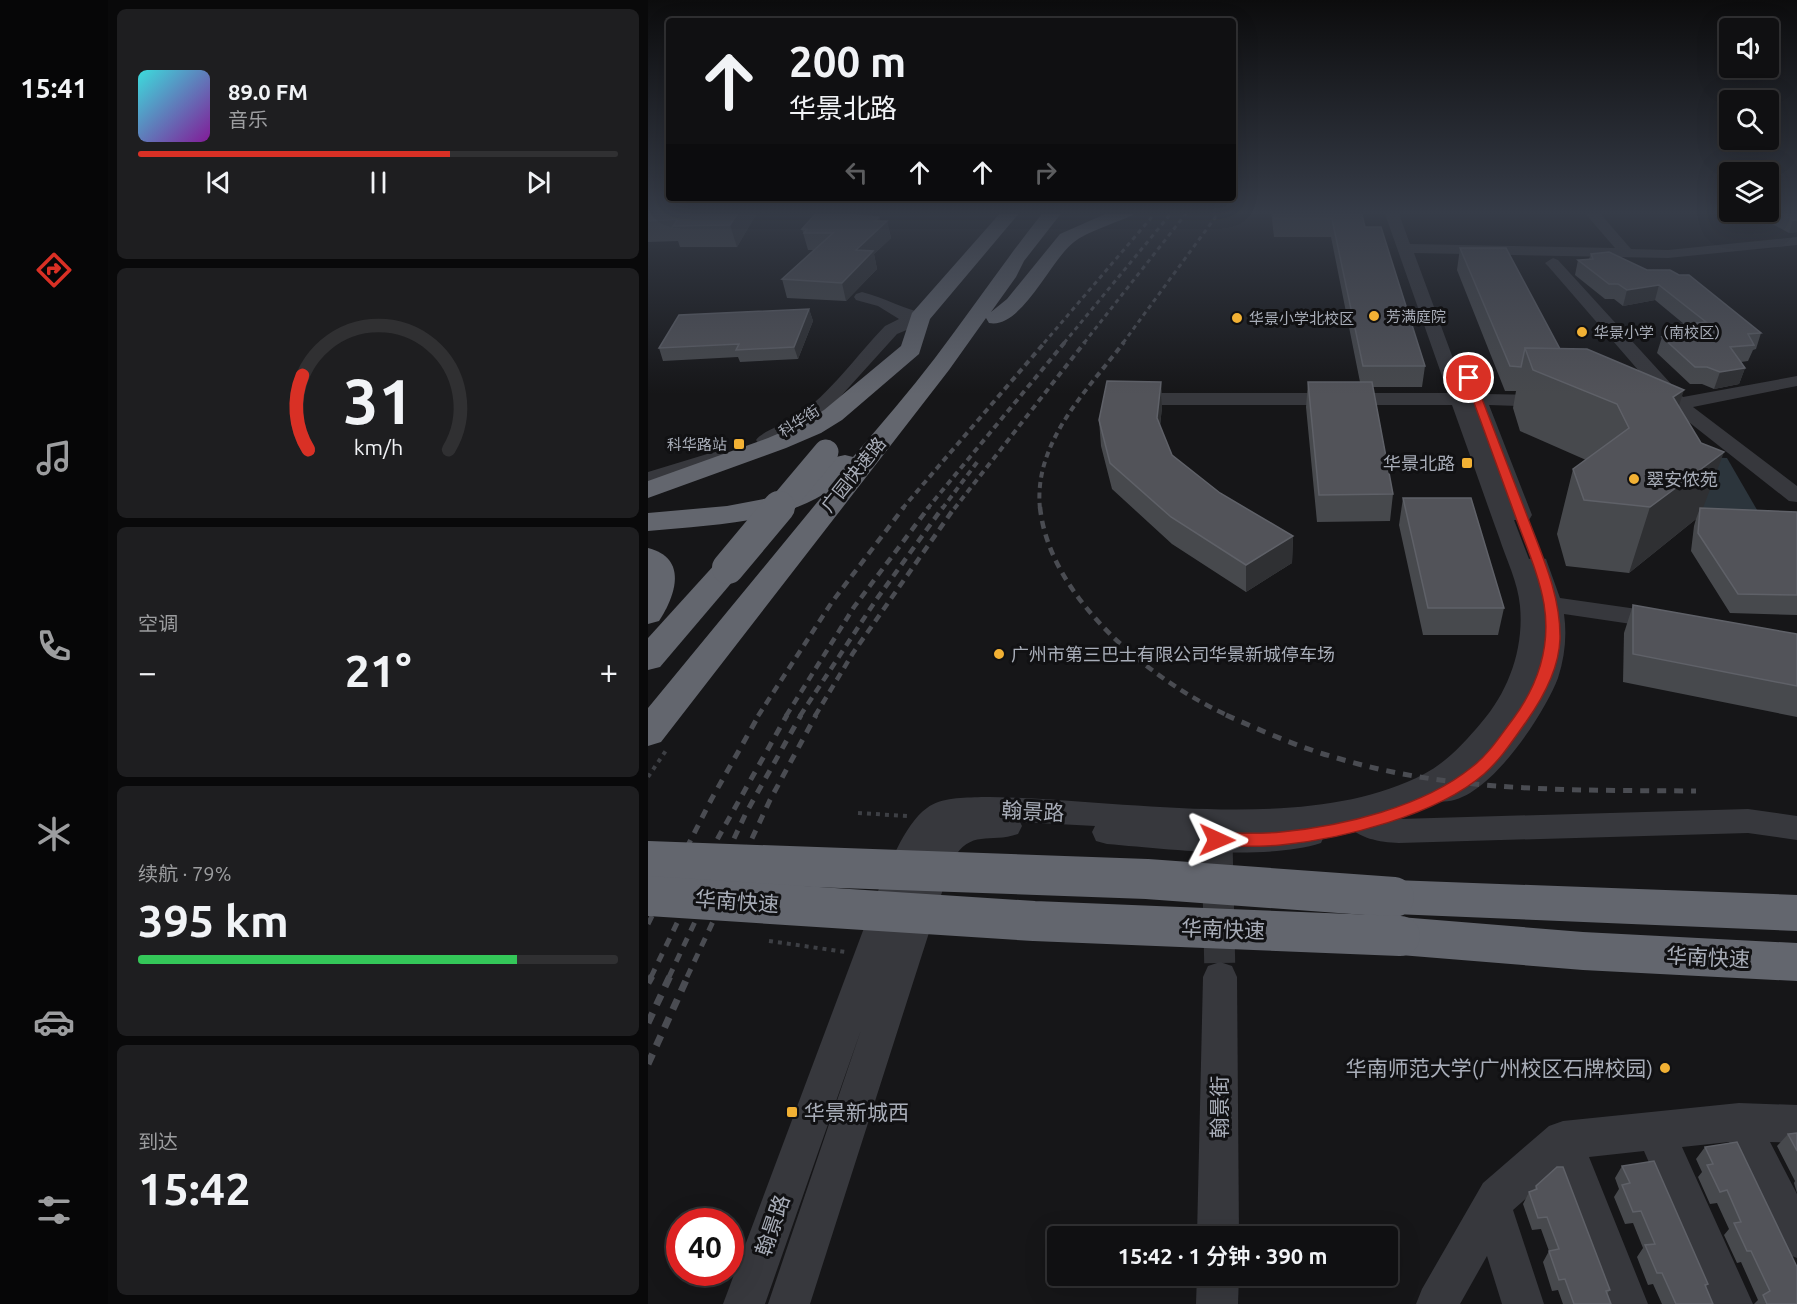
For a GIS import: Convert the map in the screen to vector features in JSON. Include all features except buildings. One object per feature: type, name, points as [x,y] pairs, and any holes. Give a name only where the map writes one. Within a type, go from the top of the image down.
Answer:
[{"type":"highway","points":[[648,490],[812,428],[833,415],[911,349],[920,318],[959,272]]},
{"type":"highway","name":"广园快速路","points":[[648,659],[728,568],[976,272]]},
{"type":"highway","points":[[648,522],[762,508],[803,495],[831,478],[992,281],[1002,272]]},
{"type":"highway","name":"广园快速路","points":[[660,738],[1009,272]]},
{"type":"highway","points":[[941,365],[1014,303],[1039,272]]},
{"type":"highway","points":[[648,556],[654,559],[661,572],[658,590],[648,614]]},
{"type":"highway","points":[[648,839],[870,850],[1034,862],[1147,879]]},
{"type":"highway","name":"华南快速","points":[[648,861],[1147,879],[1397,917],[1583,951],[1797,962]]},
{"type":"highway","name":"华南快速","points":[[648,896],[1034,921],[1797,913]]},
{"type":"street","points":[[1421,272],[1468,399],[1538,561],[1541,603],[1684,625]]},
{"type":"street","points":[[1561,272],[1678,404],[1797,496]]},
{"type":"street","points":[[862,297],[884,303],[905,316],[920,318]]},
{"type":"street","name":"科华街","points":[[648,479],[790,430],[822,407],[891,330],[920,318]]},
{"type":"street","points":[[1654,403],[1678,404],[1797,381]]},
{"type":"street","points":[[1122,399],[1572,401]]},
{"type":"street","name":"翰景路","points":[[744,1304],[802,1138],[910,857],[926,827],[938,815],[968,809],[995,809],[1217,830],[1280,839],[1356,817],[1436,781],[1489,734],[1509,709],[1520,682],[1541,603]]},
{"type":"street","points":[[1356,817],[1380,830],[1399,831],[1748,821],[1797,828]]},
{"type":"street","name":"翰景路","points":[[789,1304],[918,912],[937,860],[951,836],[960,830],[988,825],[1217,830]]},
{"type":"street","name":"翰景街","points":[[1218,1226],[1220,977]]},
{"type":"street","points":[[1739,1122],[1797,1237]]},
{"type":"street","points":[[1437,1304],[1497,1197],[1563,1140],[1739,1122],[1797,1124]]},
{"type":"street","points":[[1655,1131],[1732,1304]]},
{"type":"street","points":[[1563,1140],[1627,1304]]},
{"type":"street","points":[[1492,1207],[1523,1304]]},
{"type":"street","points":[[1217,1304],[1218,1286]]},
{"type":"path","points":[[648,777],[660,738]]},
{"type":"path","points":[[858,813],[916,817],[938,815]]},
{"type":"path","points":[[769,941],[871,956]]},
{"type":"shaded area","points":[[1671,456],[1727,458],[1760,515],[1702,513]]},
{"type":"tunnel","points":[[1217,840],[1220,977]]},
{"type":"railway","points":[[1044,343],[1105,272]]},
{"type":"railway","points":[[1064,343],[1123,272]]},
{"type":"railway","points":[[1084,343],[1140,272]]},
{"type":"railway","points":[[1123,343],[1175,272]]},
{"type":"railway","points":[[902,509],[1045,342]]},
{"type":"railway","points":[[927,509],[1065,342]]},
{"type":"railway","points":[[954,509],[1085,342]]},
{"type":"railway","points":[[1040,507],[1040,485],[1045,462],[1054,440],[1079,399],[1124,342]]},
{"type":"railway","points":[[942,509],[978,461]]},
{"type":"railway","points":[[758,716],[832,602],[904,507]]},
{"type":"railway","points":[[786,716],[854,607],[929,507]]},
{"type":"railway","points":[[800,716],[876,600],[943,507]]},
{"type":"railway","points":[[815,716],[853,653],[955,507]]},
{"type":"railway","points":[[1040,507],[1048,541],[1062,573],[1083,604],[1137,658],[1199,701],[1229,716]]},
{"type":"railway","points":[[648,924],[711,800],[759,715]]},
{"type":"railway","points":[[651,977],[718,838],[787,715]]},
{"type":"railway","points":[[669,977],[746,813],[801,715]]},
{"type":"railway","points":[[687,977],[770,800],[816,715]]},
{"type":"railway","points":[[1226,715],[1323,754],[1425,778],[1515,787],[1696,791]]},
{"type":"railway","points":[[648,983],[652,976]]},
{"type":"railway","points":[[648,1023],[670,976]]},
{"type":"railway","points":[[648,1064],[688,976]]},
{"type":"place","name":"芳满庭院","points":[[1374,316]]},
{"type":"place","name":"华景小学北校区","points":[[1237,318]]},
{"type":"place","name":"华景小学（南校区）","points":[[1582,332]]},
{"type":"place","name":"科华路站","points":[[739,444]]},
{"type":"place","name":"华景北路","points":[[1467,463]]},
{"type":"place","name":"翠安侬苑","points":[[1634,479]]},
{"type":"place","name":"广州市第三巴士有限公司华景新城停车场","points":[[999,654]]},
{"type":"place","name":"华南师范大学(广州校区石牌校园)","points":[[1665,1068]]},
{"type":"place","name":"华景新城西","points":[[792,1112]]},
{"type":"route","points":[[1217,840],[1280,839],[1316,834],[1381,818],[1436,798],[1477,771],[1497,752],[1536,697],[1551,657],[1553,639],[1551,604],[1538,561],[1469,378]]}]
